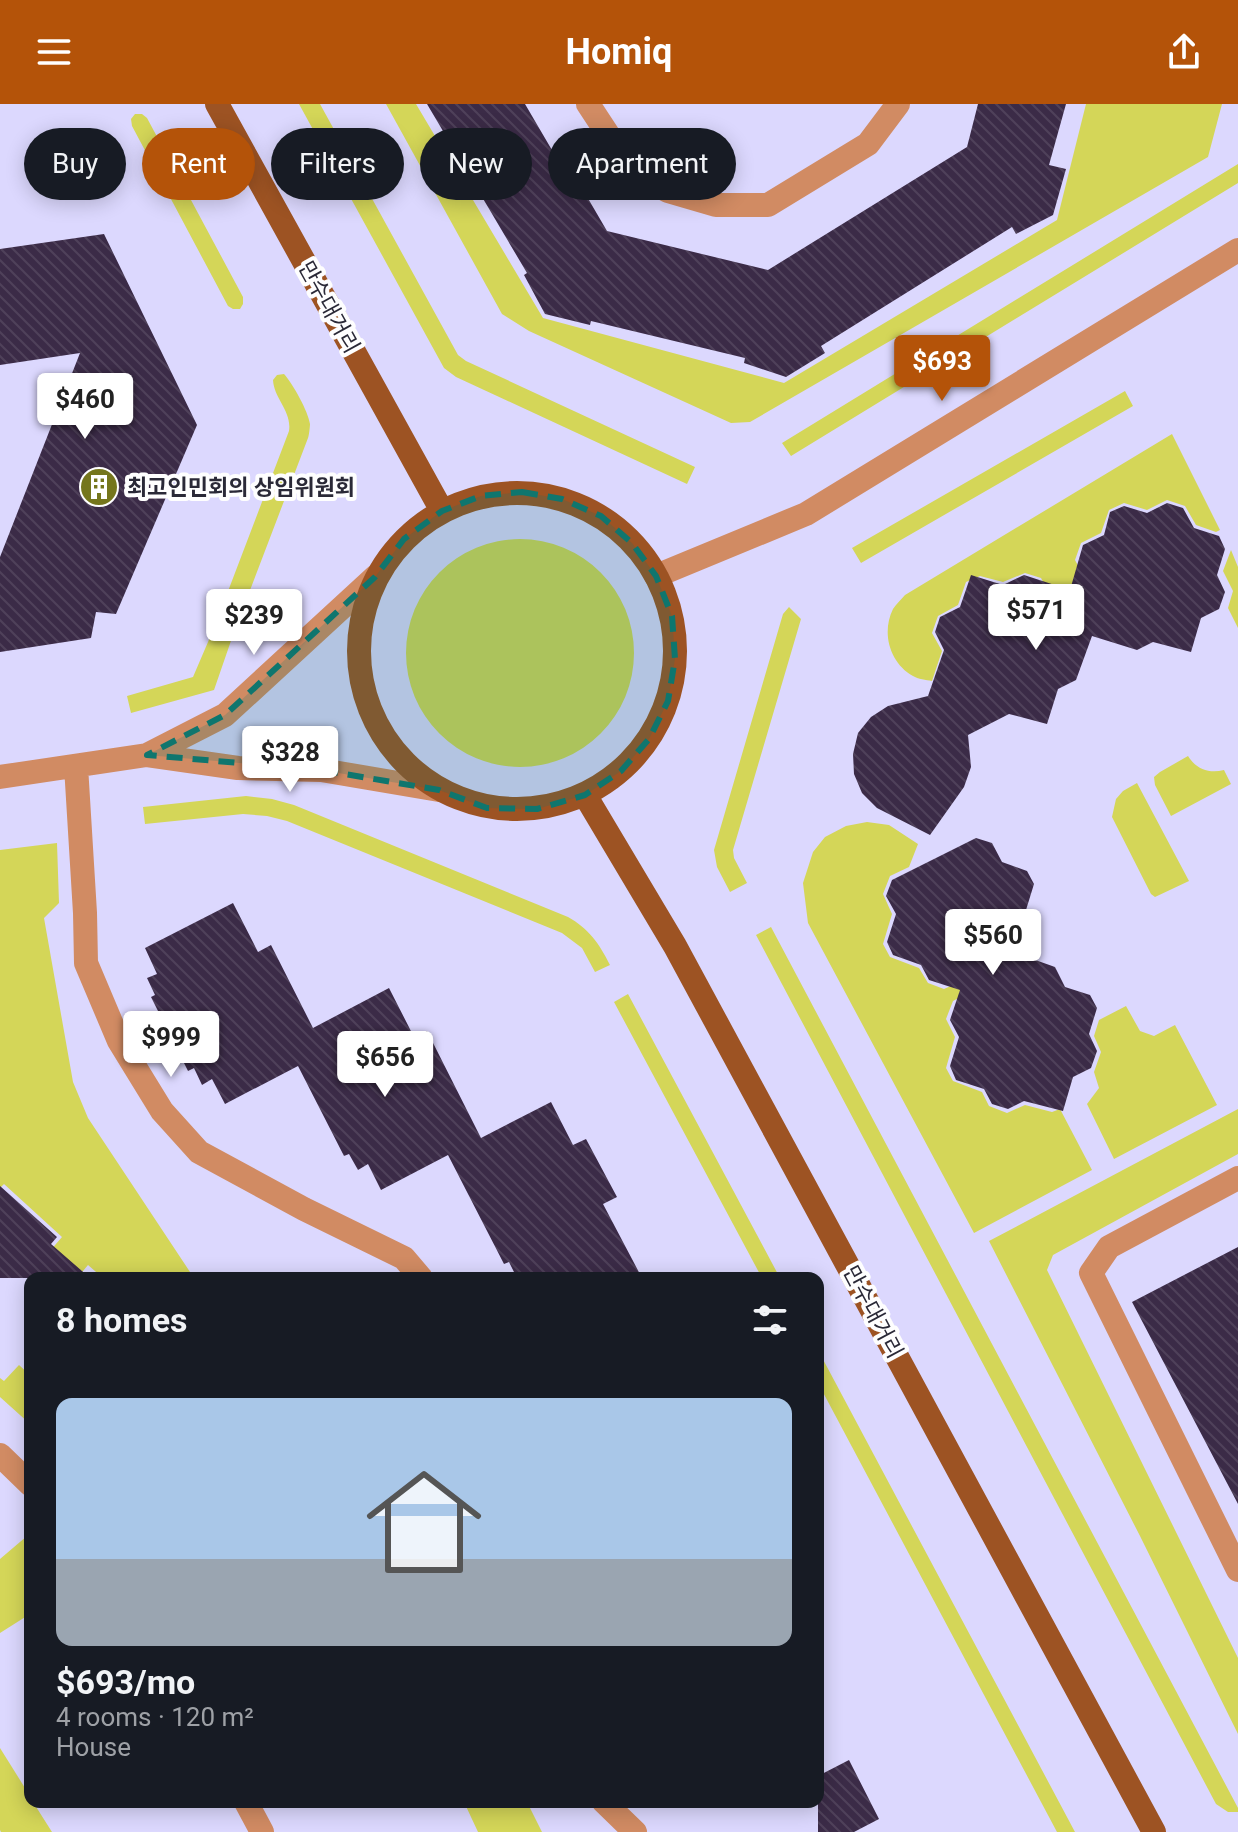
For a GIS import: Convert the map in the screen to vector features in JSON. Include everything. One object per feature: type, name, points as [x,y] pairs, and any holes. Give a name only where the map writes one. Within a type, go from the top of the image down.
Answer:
[{"type":"main road","name":"만수대거리","points":[[217,104],[442,511]]},
{"type":"main road","points":[[522,492],[562,499],[601,516],[632,543],[656,576],[672,616],[675,659],[668,701],[640,750],[621,771],[585,795],[537,809],[487,808],[439,790],[399,758],[371,716],[359,670],[360,623],[375,577],[404,539],[442,511],[481,496],[522,492]]},
{"type":"main road","name":"만수대거리","points":[[585,795],[675,946],[1154,1832]]},
{"type":"street","points":[[588,104],[632,171],[668,191],[716,205],[768,205],[868,144],[898,104]]},
{"type":"street","points":[[656,576],[806,514],[1238,250]]},
{"type":"street","points":[[147,755],[225,715],[375,577]]},
{"type":"street","points":[[0,777],[147,755],[238,768],[321,770],[439,790]]},
{"type":"street","points":[[76,766],[86,963],[119,1041],[162,1111],[199,1152],[304,1209],[404,1258],[416,1272]]},
{"type":"street","points":[[1238,1178],[1109,1247],[1091,1273],[1238,1570]]},
{"type":"street","points":[[0,1455],[24,1478]]},
{"type":"street","points":[[249,1808],[262,1832]]},
{"type":"street","points":[[610,1808],[635,1832]]},
{"type":"highlighted area","points":[[522,492],[562,499],[601,516],[632,543],[656,576],[672,616],[675,659],[668,701],[649,739],[621,771],[585,795],[537,809],[487,808],[439,790],[321,770],[147,755],[225,715],[375,577],[404,539],[442,511],[481,496]]},
{"type":"shaded area","points":[[299,104],[320,104],[333,128],[312,128]]},
{"type":"shaded area","points":[[386,104],[416,104],[430,128],[420,128],[420,166],[404,137],[404,128],[399,128]]},
{"type":"shaded area","points":[[1086,104],[1222,104],[1208,157],[750,422],[731,423],[529,331],[502,314],[439,200],[473,200],[543,318],[784,383],[1057,220]]},
{"type":"shaded area","points":[[135,114],[142,114],[152,128],[142,128],[142,145],[132,126],[131,119]]},
{"type":"shaded area","points":[[1238,164],[1238,183],[791,456],[782,443]]},
{"type":"shaded area","points":[[171,200],[191,200],[243,297],[240,309],[228,306]]},
{"type":"shaded area","points":[[352,200],[373,200],[458,355],[695,467],[687,484],[456,377],[444,368]]},
{"type":"shaded area","points":[[284,374],[306,412],[310,424],[308,437],[214,690],[131,713],[127,696],[193,677],[289,431],[288,417],[273,380],[277,375]]},
{"type":"shaded area","points":[[1125,391],[1133,406],[861,563],[852,548]]},
{"type":"shaded area","points":[[1172,434],[1220,530],[1216,532],[1196,525],[1185,506],[1167,500],[1147,510],[1124,503],[1109,510],[1101,533],[1081,543],[1075,560],[1085,579],[1075,605],[1052,598],[1041,578],[1025,573],[1003,582],[980,576],[966,582],[958,605],[938,616],[932,633],[942,651],[932,681],[913,676],[898,663],[888,637],[889,618],[905,595]]},
{"type":"shaded area","points":[[520,539],[564,547],[601,572],[626,609],[634,653],[626,697],[601,734],[564,759],[520,767],[476,759],[439,734],[414,697],[406,653],[414,609],[439,572],[476,547]]},
{"type":"shaded area","points":[[1231,550],[1238,567],[1238,628],[1228,608],[1233,591],[1223,571]]},
{"type":"shaded area","points":[[789,607],[801,619],[733,850],[747,883],[730,892],[717,867],[714,850],[783,614]]},
{"type":"shaded area","points":[[1188,756],[1203,769],[1224,770],[1231,784],[1171,816],[1154,777]]},
{"type":"shaded area","points":[[1137,783],[1189,881],[1155,897],[1112,817],[1116,799]]},
{"type":"shaded area","points":[[246,796],[294,805],[568,917],[593,937],[610,965],[595,972],[582,948],[562,933],[287,821],[243,814],[145,824],[143,807]]},
{"type":"shaded area","points":[[867,822],[889,825],[918,844],[909,867],[890,876],[883,894],[892,914],[883,944],[890,957],[919,968],[928,983],[944,989],[962,981],[972,991],[953,1001],[946,1019],[955,1037],[946,1068],[953,1081],[982,1092],[989,1106],[1007,1113],[1025,1105],[1052,1112],[1060,1109],[1092,1170],[974,1233],[808,923],[803,883],[813,852],[825,837],[846,826]]},
{"type":"shaded area","points":[[57,843],[59,903],[44,918],[73,1082],[88,1118],[190,1272],[96,1272],[88,1265],[82,1272],[72,1272],[49,1252],[62,1237],[4,1184],[0,1188],[0,850]]},
{"type":"shaded area","points":[[771,927],[1238,1812],[1228,1812],[1216,1804],[756,935]]},
{"type":"shaded area","points":[[628,994],[777,1272],[759,1272],[614,1002]]},
{"type":"shaded area","points":[[1126,1006],[1140,1031],[1154,1036],[1175,1025],[1217,1105],[1114,1159],[1087,1104],[1099,1088],[1094,1072],[1101,1052],[1094,1036],[1099,1020]]},
{"type":"shaded area","points":[[1238,1109],[1238,1154],[1053,1255],[1047,1270],[1238,1658],[1238,1734],[989,1241]]},
{"type":"shaded area","points":[[824,1361],[1075,1832],[1057,1832],[824,1394]]},
{"type":"shaded area","points":[[19,1365],[24,1370],[24,1419],[0,1397],[0,1378],[4,1381]]},
{"type":"shaded area","points":[[24,1539],[24,1618],[0,1633],[0,1559]]},
{"type":"shaded area","points":[[0,1748],[24,1786],[24,1808],[37,1808],[52,1832],[0,1830]]},
{"type":"shaded area","points":[[467,1808],[530,1808],[542,1832],[478,1832]]},
{"type":"building","points":[[427,104],[525,104],[548,143],[548,200],[589,200],[607,231],[768,270],[967,147],[978,104],[1066,104],[1049,165],[1066,169],[1053,215],[1016,234],[1012,227],[821,346],[825,353],[786,377],[744,363],[745,358],[591,321],[590,325],[545,314],[524,275],[527,273],[484,200],[532,200],[532,128],[441,128]]},
{"type":"building","name":"최고인민회의 상임위원회","points":[[104,234],[197,425],[116,614],[96,612],[91,638],[0,652],[0,557],[80,353],[0,365],[0,249]]},
{"type":"building","points":[[1167,503],[1183,508],[1194,528],[1219,536],[1225,549],[1217,575],[1225,592],[1219,609],[1201,618],[1191,652],[1153,642],[1137,650],[1092,636],[1076,680],[1058,689],[1047,724],[1009,714],[968,735],[971,767],[964,787],[930,835],[877,808],[862,793],[854,774],[853,754],[858,733],[871,717],[888,706],[928,696],[944,650],[935,632],[940,617],[960,607],[971,575],[1003,585],[1024,575],[1070,590],[1083,545],[1104,535],[1110,512],[1124,506],[1147,513]]},
{"type":"building","points":[[976,838],[992,843],[1002,862],[1027,871],[1034,884],[1026,910],[1034,927],[1024,956],[1055,967],[1065,987],[1090,995],[1097,1008],[1089,1034],[1097,1051],[1091,1068],[1073,1077],[1063,1111],[1024,1101],[1008,1109],[992,1104],[984,1089],[956,1080],[950,1066],[959,1037],[950,1020],[960,990],[929,980],[921,965],[893,955],[887,942],[896,914],[886,896],[892,880]]},
{"type":"building","points":[[233,903],[258,952],[271,945],[313,1028],[389,988],[414,1037],[427,1031],[481,1138],[551,1102],[573,1145],[586,1139],[617,1197],[603,1204],[639,1272],[514,1272],[509,1262],[504,1264],[448,1155],[381,1190],[368,1164],[358,1170],[349,1154],[344,1156],[298,1066],[225,1104],[212,1079],[202,1085],[194,1068],[188,1071],[151,997],[155,995],[147,978],[157,974],[145,948]]},
{"type":"building","points":[[0,1186],[57,1237],[51,1244],[83,1272],[24,1272],[24,1278],[0,1278]]},
{"type":"building","points":[[1238,1247],[1238,1504],[1132,1302]]},
{"type":"building","points":[[849,1760],[879,1819],[854,1832],[818,1832],[818,1808],[824,1808],[824,1773]]},
{"type":"place","name":"최고인민회의 상임위원회","points":[[99,487]]}]
